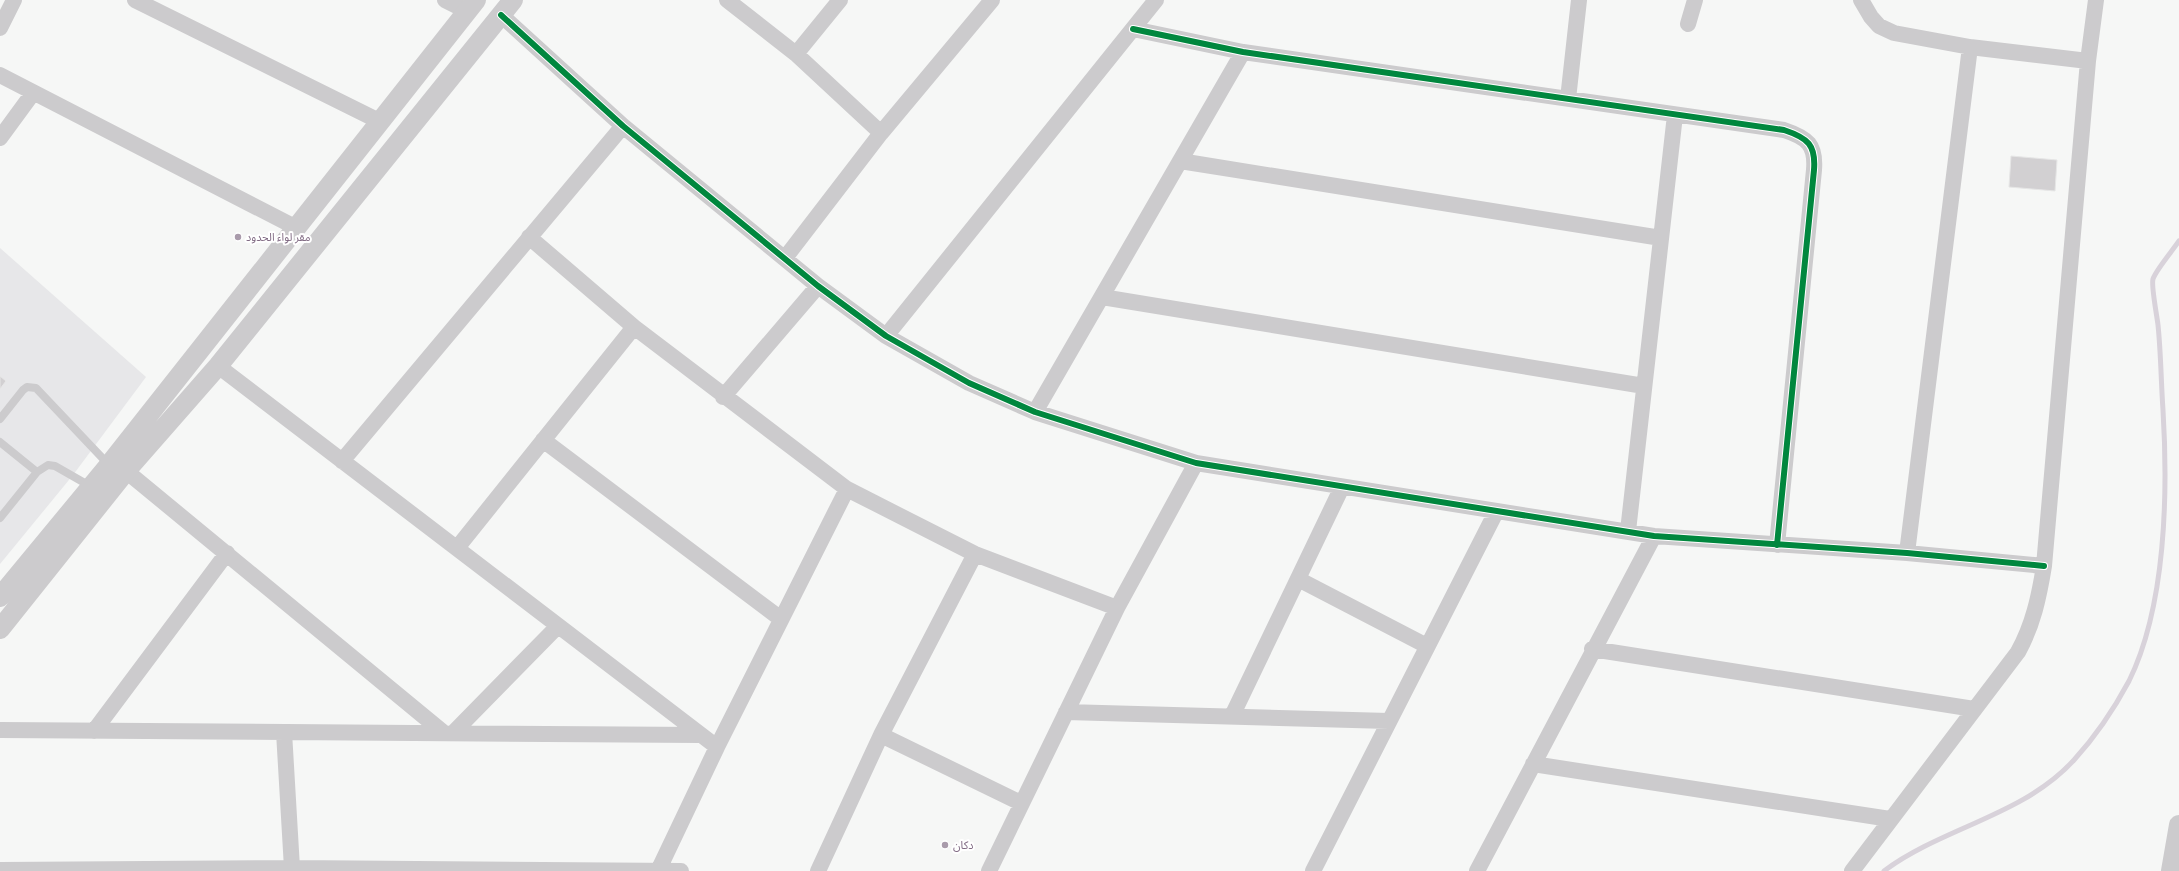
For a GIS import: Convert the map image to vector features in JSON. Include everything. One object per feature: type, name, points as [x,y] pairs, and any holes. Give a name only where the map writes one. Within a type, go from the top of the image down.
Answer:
[{"type":"street","points":[[0,28],[14,0]]},
{"type":"street","points":[[135,0],[379,121]]},
{"type":"street","points":[[0,629],[295,228],[472,5],[445,0]]},
{"type":"street","points":[[727,0],[796,54],[881,133]]},
{"type":"street","points":[[796,54],[840,0]]},
{"type":"street","points":[[785,258],[881,133],[992,0]]},
{"type":"street","points":[[886,336],[1156,0]]},
{"type":"street","points":[[1568,99],[1579,0]]},
{"type":"street","points":[[1688,24],[1695,0]]},
{"type":"street","points":[[1861,0],[1870,17],[1879,26],[1894,33],[1970,46],[2088,61]]},
{"type":"street","points":[[1852,871],[2018,652],[2026,637],[2038,600],[2044,566],[2088,61],[2096,0]]},
{"type":"street","points":[[0,597],[90,486],[118,468],[218,366],[507,8],[623,126],[818,286],[886,336],[969,383],[1035,412],[1196,463],[1496,512],[1654,536],[1907,553],[2044,566]]},
{"type":"street","points":[[1133,29],[1243,52],[1784,130],[1797,134],[1808,141],[1815,155],[1777,545]]},
{"type":"street","points":[[1907,553],[1970,46]]},
{"type":"street","points":[[1035,412],[1243,52]]},
{"type":"street","points":[[0,75],[295,228]]},
{"type":"street","points":[[0,138],[33,93]]},
{"type":"street","points":[[1628,531],[1675,115]]},
{"type":"street","points":[[342,461],[623,126]]},
{"type":"street","points":[[1180,161],[1661,238]]},
{"type":"street","points":[[529,237],[634,327],[723,397],[847,489],[975,554],[1117,608]]},
{"type":"street","points":[[723,397],[818,286]]},
{"type":"street","points":[[1102,297],[1644,386]]},
{"type":"street","points":[[457,548],[634,327]]},
{"type":"street","points":[[218,366],[717,747]]},
{"type":"street","points":[[543,440],[781,619]]},
{"type":"street","points":[[989,871],[1021,802],[1117,608],[1196,463]]},
{"type":"street","points":[[118,468],[227,553],[448,733]]},
{"type":"street","points":[[1232,716],[1342,487]]},
{"type":"street","points":[[658,871],[717,747],[847,489]]},
{"type":"street","points":[[1313,871],[1496,512]]},
{"type":"street","points":[[1477,871],[1592,649],[1654,536]]},
{"type":"street","points":[[94,731],[227,553]]},
{"type":"street","points":[[818,871],[881,735],[975,554]]},
{"type":"street","points":[[1298,579],[1427,646]]},
{"type":"street","points":[[448,733],[558,626]]},
{"type":"street","points":[[1592,649],[1974,709]]},
{"type":"street","points":[[1066,712],[1390,721]]},
{"type":"street","points":[[0,730],[700,735]]},
{"type":"street","points":[[284,732],[292,868]]},
{"type":"street","points":[[881,735],[1021,802]]},
{"type":"street","points":[[1533,764],[1890,819]]},
{"type":"street","points":[[2171,871],[2179,825]]},
{"type":"street","points":[[0,870],[292,868],[681,871]]},
{"type":"lane","points":[[0,419],[23,390],[31,386],[36,388],[118,468]]},
{"type":"lane","points":[[0,442],[37,472]]},
{"type":"lane","points":[[0,518],[37,472],[48,465],[55,466],[90,486]]},
{"type":"shaded area","points":[[0,248],[146,377],[73,475],[0,564]]},
{"type":"building","points":[[2011,156],[2057,160],[2055,191],[2009,187]]},
{"type":"building","points":[[0,376],[6,381],[0,389]]},
{"type":"waterway","points":[[1884,871],[1931,843],[2007,808],[2031,795],[2054,779],[2074,760],[2097,732],[2111,712],[2129,681],[2141,651],[2151,619],[2162,548],[2165,477],[2163,410],[2159,336],[2153,294],[2153,279],[2161,265],[2179,241]]},
{"type":"cycle path","points":[[501,15],[623,126],[818,286],[886,336],[969,383],[1035,412],[1196,463],[1654,536],[1907,553],[2044,566]]},
{"type":"cycle path","points":[[1133,29],[1243,52],[1784,130],[1805,140],[1812,148],[1814,154],[1814,170],[1777,545]]},
{"type":"place","name":"مقر لواء الحدود","points":[[238,237]]},
{"type":"place","name":"دكان","points":[[945,845]]}]
